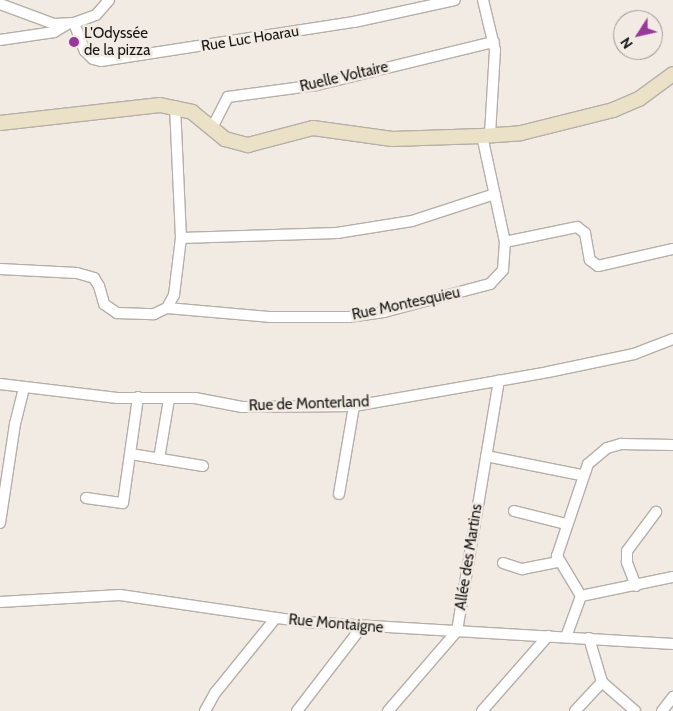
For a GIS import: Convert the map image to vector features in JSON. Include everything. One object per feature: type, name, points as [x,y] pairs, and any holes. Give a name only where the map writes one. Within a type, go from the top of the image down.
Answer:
[{"type":"main road","points":[[0,123],[150,106],[175,106],[192,112],[225,140],[248,145],[313,128],[392,139],[486,136],[521,133],[613,110],[639,99],[673,74]]},
{"type":"street","points":[[0,40],[54,32],[96,15],[109,0]]},
{"type":"street","name":"Rue Luc Hoarau","points":[[70,24],[89,56],[107,61],[362,21],[455,0]]},
{"type":"street","name":"Rue Montesquieu","points":[[0,269],[77,273],[94,278],[100,286],[104,304],[117,313],[154,314],[167,308],[303,318],[349,317],[384,312],[490,284],[503,270],[505,242],[486,136],[494,42],[483,0]]},
{"type":"street","points":[[0,4],[54,24],[70,24]]},
{"type":"street","name":"Ruelle Voltaire","points":[[212,128],[228,97],[317,85],[494,42]]},
{"type":"street","points":[[167,308],[174,295],[180,238],[175,106]]},
{"type":"street","points":[[180,238],[337,233],[412,221],[495,194]]},
{"type":"street","points":[[505,242],[579,227],[587,238],[590,260],[598,266],[673,249]]},
{"type":"street","name":"Rue de Monterland","points":[[0,384],[24,388],[138,398],[195,398],[242,407],[354,406],[634,354],[673,339]]},
{"type":"street","name":"Allée des Martins","points":[[388,711],[457,631],[499,380]]},
{"type":"street","points":[[0,523],[24,388]]},
{"type":"street","points":[[86,498],[123,503],[138,398]]},
{"type":"street","points":[[159,459],[169,399]]},
{"type":"street","points":[[339,494],[354,406]]},
{"type":"street","points":[[580,596],[558,562],[558,552],[582,475],[594,456],[608,448],[621,444],[673,445]]},
{"type":"street","points":[[131,454],[203,466]]},
{"type":"street","points":[[486,456],[582,475]]},
{"type":"street","points":[[514,511],[566,524]]},
{"type":"street","points":[[636,586],[626,551],[656,512]]},
{"type":"street","points":[[503,563],[522,569],[558,562]]},
{"type":"street","points":[[580,596],[673,577]]},
{"type":"street","name":"Rue Montaigne","points":[[0,602],[120,594],[275,619],[362,628],[457,631],[673,644]]},
{"type":"street","points":[[566,637],[580,596]]},
{"type":"street","points":[[205,711],[215,692],[275,619]]},
{"type":"street","points":[[297,711],[362,628]]},
{"type":"street","points":[[482,711],[548,636]]},
{"type":"street","points":[[589,638],[602,682],[635,711]]},
{"type":"street","points":[[575,711],[602,682]]},
{"type":"street","points":[[662,711],[673,697]]},
{"type":"place","name":"L'Odyssée de la pizza","points":[[74,42]]}]
